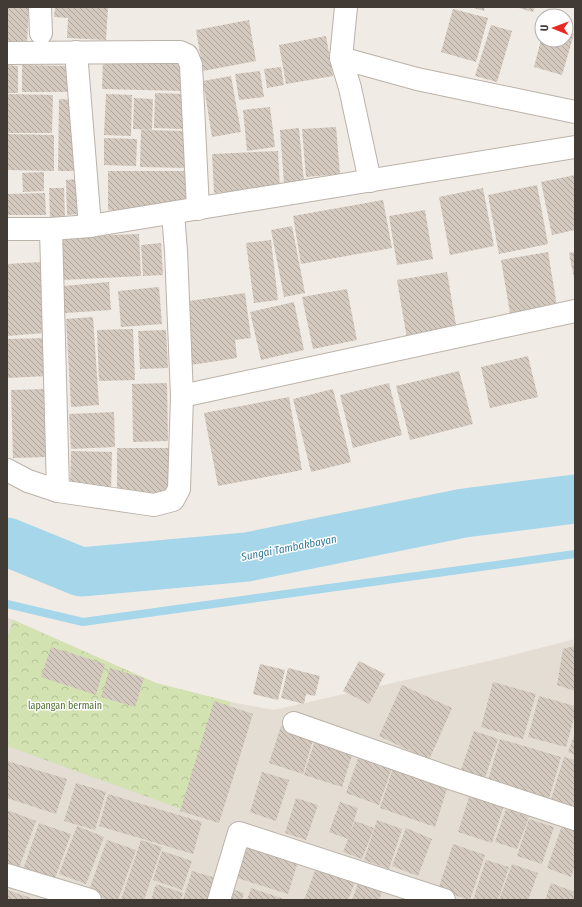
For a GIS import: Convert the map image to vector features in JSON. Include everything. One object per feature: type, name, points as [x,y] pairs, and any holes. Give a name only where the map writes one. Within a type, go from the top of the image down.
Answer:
[{"type":"street","points":[[40,7],[40,33]]},
{"type":"street","points":[[346,7],[341,58],[350,88],[370,181]]},
{"type":"street","points":[[76,52],[90,226]]},
{"type":"street","points":[[7,53],[180,52],[187,55],[191,65],[198,209]]},
{"type":"street","points":[[341,58],[417,79],[575,112]]},
{"type":"street","points":[[7,229],[51,229],[90,226],[575,147]]},
{"type":"street","points":[[7,470],[28,481],[58,491],[154,505],[173,500],[178,489],[182,396],[173,213]]},
{"type":"street","points":[[51,229],[58,491]]},
{"type":"street","points":[[182,396],[575,311]]},
{"type":"street","points":[[294,723],[450,778],[575,819]]},
{"type":"street","points":[[219,900],[239,833],[444,900]]},
{"type":"street","points":[[7,875],[90,900]]},
{"type":"shaded area","points":[[7,617],[156,683],[231,702],[274,710],[493,660],[575,639],[575,900],[7,900]]},
{"type":"green space","name":"lapangan bermain","points":[[13,620],[156,683],[231,702],[192,813],[7,746],[7,639]]},
{"type":"building","points":[[7,7],[29,7],[27,42],[7,41]]},
{"type":"building","points":[[55,7],[108,7],[106,40],[67,38],[68,18],[54,17]]},
{"type":"building","points":[[470,7],[485,7],[484,11]]},
{"type":"building","points":[[515,7],[535,7],[533,12]]},
{"type":"building","points":[[453,9],[488,18],[476,62],[441,52]]},
{"type":"building","points":[[249,20],[256,61],[203,71],[196,30]]},
{"type":"building","points":[[491,25],[512,31],[497,82],[475,76]]},
{"type":"building","points":[[326,36],[333,76],[286,84],[279,45]]},
{"type":"building","points":[[539,48],[570,48],[562,75],[534,67]]},
{"type":"building","points":[[103,57],[184,59],[183,91],[102,89]]},
{"type":"building","points":[[7,65],[18,66],[18,93],[7,93]]},
{"type":"building","points":[[22,65],[70,66],[70,92],[22,92]]},
{"type":"building","points":[[281,67],[284,85],[267,88],[264,69]]},
{"type":"building","points":[[260,71],[264,97],[239,100],[235,74]]},
{"type":"building","points":[[231,76],[241,132],[212,137],[203,81]]},
{"type":"building","points":[[155,93],[183,94],[182,129],[154,128]]},
{"type":"building","points":[[7,94],[53,95],[52,133],[7,133]]},
{"type":"building","points":[[106,94],[132,95],[131,136],[104,135]]},
{"type":"building","points":[[134,98],[153,99],[152,130],[133,129]]},
{"type":"building","points":[[59,99],[75,100],[75,171],[58,171]]},
{"type":"building","points":[[270,107],[275,147],[247,151],[243,110]]},
{"type":"building","points":[[336,127],[340,174],[306,177],[302,129]]},
{"type":"building","points":[[299,128],[304,182],[284,183],[280,130]]},
{"type":"building","points":[[141,130],[187,131],[186,168],[140,167]]},
{"type":"building","points":[[7,134],[54,135],[54,171],[7,170]]},
{"type":"building","points":[[104,138],[137,139],[136,166],[104,165]]},
{"type":"building","points":[[278,151],[280,189],[214,193],[212,154]]},
{"type":"building","points":[[108,171],[186,171],[186,210],[108,210]]},
{"type":"building","points":[[44,172],[44,191],[23,192],[22,173]]},
{"type":"building","points":[[575,175],[575,230],[552,235],[541,182]]},
{"type":"building","points":[[78,179],[79,214],[67,215],[66,180]]},
{"type":"building","points":[[537,185],[548,244],[499,254],[488,195]]},
{"type":"building","points":[[49,188],[64,188],[65,218],[50,218]]},
{"type":"building","points":[[483,188],[494,246],[450,255],[439,197]]},
{"type":"building","points":[[45,193],[46,215],[7,215],[7,194]]},
{"type":"building","points":[[383,200],[392,248],[301,264],[293,216]]},
{"type":"building","points":[[425,210],[433,259],[397,265],[389,216]]},
{"type":"building","points":[[292,226],[305,293],[284,297],[271,230]]},
{"type":"building","points":[[139,234],[141,276],[63,280],[61,237]]},
{"type":"building","points":[[271,240],[278,300],[254,303],[246,243]]},
{"type":"building","points":[[161,243],[163,275],[143,276],[141,245]]},
{"type":"building","points":[[548,252],[558,312],[511,319],[501,260]]},
{"type":"building","points":[[575,252],[575,278],[574,278],[569,253]]},
{"type":"building","points":[[41,262],[45,333],[7,336],[7,264]]},
{"type":"building","points":[[447,272],[457,331],[407,339],[397,280]]},
{"type":"building","points":[[109,282],[111,310],[65,313],[63,286]]},
{"type":"building","points":[[159,287],[162,324],[121,327],[118,291]]},
{"type":"building","points":[[347,289],[357,340],[313,349],[302,297]]},
{"type":"building","points":[[245,293],[251,338],[235,340],[237,358],[191,365],[182,302]]},
{"type":"building","points":[[294,302],[304,350],[261,360],[250,312]]},
{"type":"building","points":[[93,317],[99,405],[71,407],[66,319]]},
{"type":"building","points":[[133,329],[135,380],[99,381],[97,330]]},
{"type":"building","points":[[166,330],[168,368],[140,369],[138,331]]},
{"type":"building","points":[[46,338],[47,376],[7,378],[7,339]]},
{"type":"building","points":[[528,356],[538,397],[490,408],[481,367]]},
{"type":"building","points":[[459,371],[473,424],[410,440],[396,386]]},
{"type":"building","points":[[167,383],[168,441],[133,442],[132,384]]},
{"type":"building","points":[[389,383],[402,435],[353,448],[340,395]]},
{"type":"building","points":[[44,389],[47,457],[13,458],[11,390]]},
{"type":"building","points":[[333,389],[351,462],[311,472],[293,399]]},
{"type":"building","points":[[289,397],[302,470],[218,486],[204,413]]},
{"type":"building","points":[[114,412],[115,447],[71,449],[69,414]]},
{"type":"building","points":[[117,448],[171,448],[172,494],[117,494]]},
{"type":"building","points":[[71,451],[112,452],[111,491],[70,489]]},
{"type":"building","points":[[575,646],[575,691],[557,685],[563,649]]},
{"type":"building","points":[[51,647],[105,664],[96,695],[41,677]]},
{"type":"building","points":[[359,661],[385,674],[369,704],[343,691]]},
{"type":"building","points":[[260,664],[285,670],[278,700],[253,694]]},
{"type":"building","points":[[110,668],[144,678],[135,707],[101,697]]},
{"type":"building","points":[[288,668],[320,676],[315,696],[306,694],[304,704],[281,698]]},
{"type":"building","points":[[493,682],[536,694],[523,739],[481,727]]},
{"type":"building","points":[[402,685],[452,708],[429,760],[379,736]]},
{"type":"building","points":[[539,696],[575,706],[575,714],[566,747],[528,737]]},
{"type":"building","points":[[214,701],[253,714],[219,823],[180,811]]},
{"type":"building","points":[[281,726],[314,736],[303,774],[269,763]]},
{"type":"building","points":[[474,731],[498,739],[483,784],[459,776]]},
{"type":"building","points":[[575,733],[575,755],[568,752]]},
{"type":"building","points":[[316,737],[354,749],[342,787],[304,775]]},
{"type":"building","points":[[500,739],[561,757],[548,802],[487,784]]},
{"type":"building","points":[[360,753],[393,765],[379,805],[346,793]]},
{"type":"building","points":[[564,757],[575,760],[575,814],[549,806]]},
{"type":"building","points":[[7,761],[67,779],[56,814],[7,798]]},
{"type":"building","points":[[393,768],[448,786],[435,827],[380,808]]},
{"type":"building","points":[[262,772],[289,780],[276,821],[250,812]]},
{"type":"building","points":[[76,783],[106,792],[95,830],[64,821]]},
{"type":"building","points":[[471,791],[505,802],[492,843],[458,832]]},
{"type":"building","points":[[108,794],[202,822],[193,854],[99,826]]},
{"type":"building","points":[[296,798],[318,805],[306,840],[285,833]]},
{"type":"building","points":[[340,802],[358,808],[350,833],[355,821],[374,828],[362,859],[343,852],[348,839],[329,832]]},
{"type":"building","points":[[506,809],[529,817],[517,849],[495,842]]},
{"type":"building","points":[[7,810],[36,821],[17,873],[7,869]]},
{"type":"building","points":[[529,819],[554,827],[542,864],[517,856]]},
{"type":"building","points":[[377,820],[402,829],[389,869],[364,860]]},
{"type":"building","points":[[39,823],[71,834],[54,881],[23,870]]},
{"type":"building","points":[[563,823],[575,827],[575,865],[571,877],[547,868]]},
{"type":"building","points":[[77,826],[104,837],[86,884],[59,874]]},
{"type":"building","points":[[406,828],[432,839],[418,876],[392,866]]},
{"type":"building","points":[[107,840],[136,850],[118,900],[108,900],[88,893]]},
{"type":"building","points":[[141,840],[162,847],[144,900],[121,900]]},
{"type":"building","points":[[248,843],[299,858],[288,894],[237,878]]},
{"type":"building","points":[[453,844],[485,855],[470,900],[438,890]]},
{"type":"building","points":[[162,851],[192,861],[182,890],[153,880]]},
{"type":"building","points":[[486,860],[509,867],[498,900],[473,900]]},
{"type":"building","points":[[318,863],[357,877],[348,900],[304,900]]},
{"type":"building","points":[[512,864],[538,873],[528,900],[499,900]]},
{"type":"building","points":[[192,871],[216,878],[209,900],[183,900]]},
{"type":"building","points":[[360,878],[384,887],[379,900],[352,900]]},
{"type":"building","points":[[551,883],[575,892],[575,900],[545,900]]},
{"type":"building","points":[[156,884],[183,893],[181,900],[151,900]]},
{"type":"building","points":[[226,887],[244,893],[242,900],[221,900]]},
{"type":"building","points":[[251,888],[284,899],[284,900],[247,900]]},
{"type":"building","points":[[7,890],[31,898],[30,900],[7,900]]},
{"type":"waterway","name":"Sungai Tambakbayan","points":[[7,542],[81,572],[247,557],[464,513],[575,499]]},
{"type":"waterway","points":[[7,604],[83,622],[575,554]]}]
